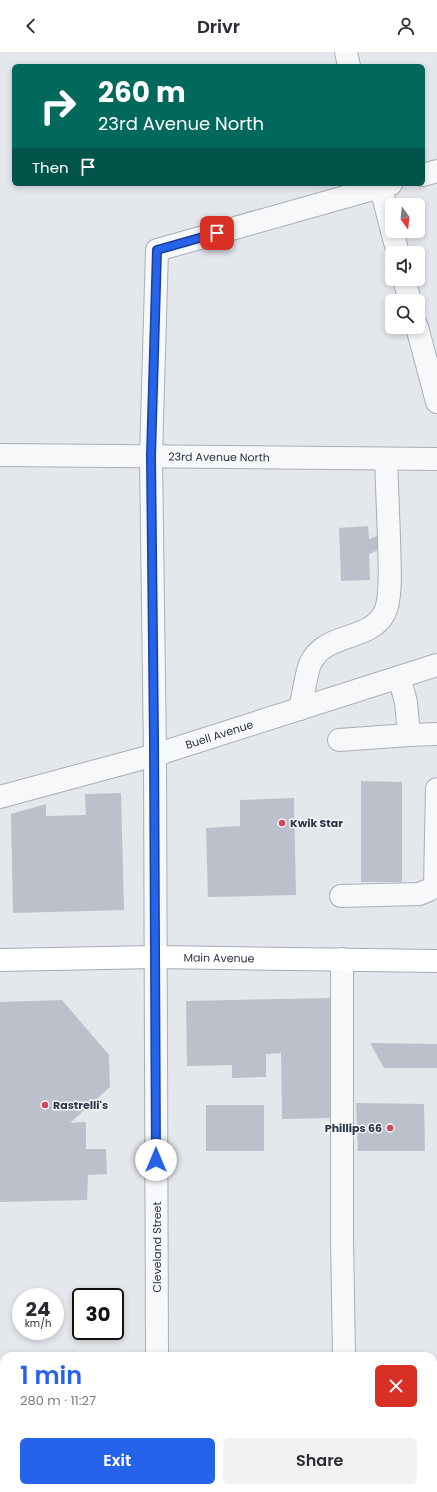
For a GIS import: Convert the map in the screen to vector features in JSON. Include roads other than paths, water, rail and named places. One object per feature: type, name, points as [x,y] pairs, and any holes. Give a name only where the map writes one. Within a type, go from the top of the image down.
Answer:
[{"type":"main road","name":"Main Avenue","points":[[0,960],[156,957],[437,961]]},
{"type":"street","points":[[346,52],[349,64]]},
{"type":"street","points":[[425,174],[437,171]]},
{"type":"street","name":"Cleveland Street","points":[[157,1352],[155,755],[151,456],[157,250],[381,186]]},
{"type":"street","points":[[384,186],[386,198]]},
{"type":"street","points":[[419,334],[437,402]]},
{"type":"street","name":"23rd Avenue North","points":[[0,456],[437,459]]},
{"type":"street","points":[[300,709],[310,664],[323,647],[334,641],[370,628],[378,622],[384,613],[388,600],[390,575],[386,459]]},
{"type":"street","name":"Buell Avenue","points":[[0,797],[155,755],[437,665]]},
{"type":"street","points":[[399,677],[406,702],[409,735]]},
{"type":"street","points":[[339,740],[437,734]]},
{"type":"street","points":[[341,896],[419,894],[435,886],[437,789]]},
{"type":"street","points":[[342,959],[342,1207],[344,1352]]},
{"type":"place","name":"Kwik Star","points":[[282,823]]},
{"type":"place","name":"Rastrelli's","points":[[45,1105]]},
{"type":"place","name":"Phillips 66","points":[[390,1128]]}]
